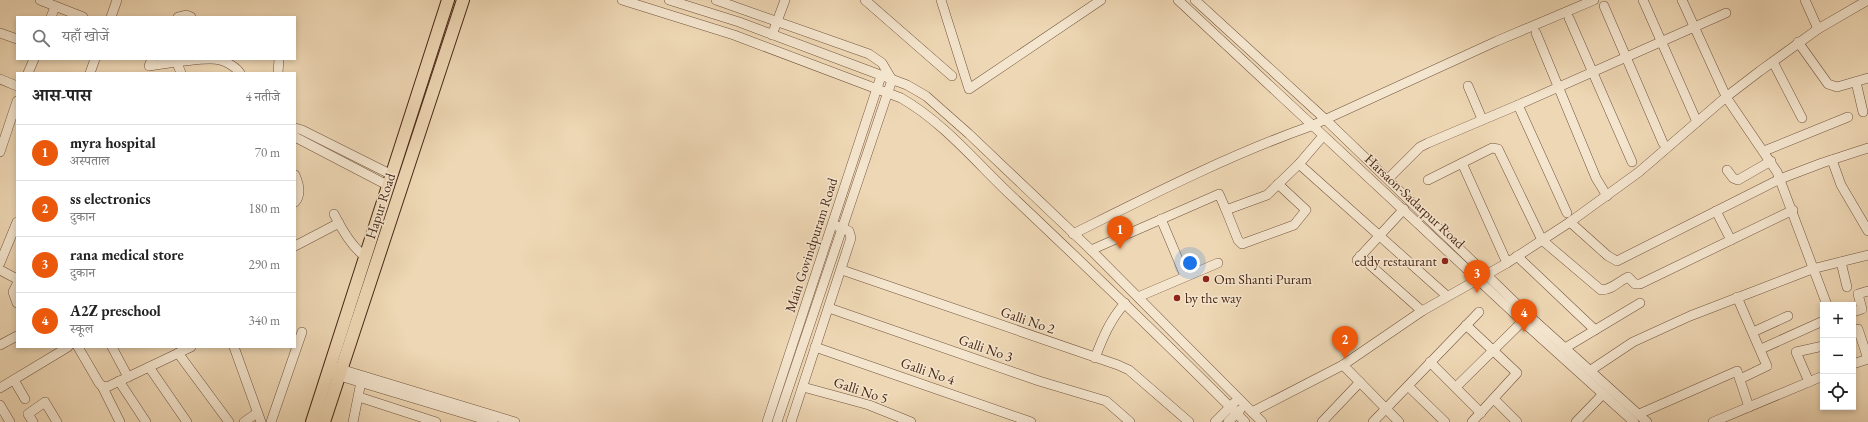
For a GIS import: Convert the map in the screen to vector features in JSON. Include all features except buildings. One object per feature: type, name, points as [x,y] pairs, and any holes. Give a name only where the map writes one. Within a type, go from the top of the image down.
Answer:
[{"type":"main road","name":"Hapur Road","points":[[324,422],[334,371],[366,254],[448,0]]},
{"type":"main road","name":"Hapur Road","points":[[312,422],[334,371],[463,0]]},
{"type":"street","points":[[40,0],[80,16]]},
{"type":"street","points":[[111,16],[117,0]]},
{"type":"street","points":[[622,0],[734,35],[887,93],[912,104],[929,117],[1125,303],[1245,422]]},
{"type":"street","points":[[669,0],[772,34],[907,85],[926,96],[969,134],[1091,250],[1262,422]]},
{"type":"street","points":[[716,0],[869,54],[882,63],[892,80]]},
{"type":"street","points":[[772,34],[785,0]]},
{"type":"street","points":[[865,0],[952,76]]},
{"type":"street","points":[[941,0],[969,89],[1101,0]]},
{"type":"street","name":"Harsaon-Sadarpur Road","points":[[1178,0],[1311,126],[1404,209],[1591,370],[1637,418]]},
{"type":"street","name":"Harsaon-Sadarpur Road","points":[[1195,0],[1388,179],[1482,276],[1523,321],[1603,394],[1637,418],[1647,422]]},
{"type":"street","points":[[1073,234],[1181,180],[1284,135],[1311,126],[1497,41],[1594,0]]},
{"type":"street","points":[[1643,0],[1697,122]]},
{"type":"street","points":[[1682,0],[1725,94],[1764,151],[1780,179],[1812,269],[1826,302]]},
{"type":"street","points":[[1806,0],[1818,29]]},
{"type":"street","points":[[1252,412],[1343,365],[1422,311],[1507,263],[1570,222],[1639,172],[1697,122],[1725,94],[1773,62],[1798,42],[1868,0]]},
{"type":"street","points":[[51,16],[55,6]]},
{"type":"street","points":[[1604,6],[1663,143]]},
{"type":"street","points":[[1388,179],[1420,147],[1726,13]]},
{"type":"street","points":[[1568,18],[1632,162]]},
{"type":"street","points":[[0,33],[16,39]]},
{"type":"street","points":[[1536,33],[1596,178],[1607,196]]},
{"type":"street","points":[[1798,42],[1828,84],[1837,87],[1868,78]]},
{"type":"street","points":[[28,72],[34,60]]},
{"type":"street","points":[[90,72],[95,60]]},
{"type":"street","points":[[149,66],[219,60],[237,68],[239,72]]},
{"type":"street","points":[[278,72],[279,60]]},
{"type":"street","points":[[1773,62],[1802,118]]},
{"type":"street","points":[[177,63],[181,72]]},
{"type":"street","name":"Main Govindpuram Road","points":[[767,422],[881,76]]},
{"type":"street","points":[[0,79],[16,86]]},
{"type":"street","name":"Main Govindpuram Road","points":[[777,422],[892,80]]},
{"type":"street","points":[[1856,82],[1863,112]]},
{"type":"street","points":[[1468,86],[1482,119]]},
{"type":"street","points":[[0,152],[2,138],[16,105]]},
{"type":"street","points":[[1518,105],[1567,213]]},
{"type":"street","points":[[1764,151],[1848,117]]},
{"type":"street","points":[[296,128],[349,153],[390,180]]},
{"type":"street","points":[[1226,210],[1267,195],[1299,164],[1323,136]]},
{"type":"street","points":[[296,138],[344,162],[390,180]]},
{"type":"street","points":[[1428,180],[1492,148],[1498,149],[1542,240],[1601,290],[1607,290],[1620,280],[1628,277],[1635,284],[1640,284],[1792,210]]},
{"type":"street","points":[[1570,222],[1608,256],[1616,261],[1780,179],[1868,148]]},
{"type":"street","points":[[344,162],[349,153]]},
{"type":"street","points":[[1832,160],[1841,185],[1868,231]]},
{"type":"street","points":[[1727,170],[1733,178],[1738,180],[1770,161]]},
{"type":"street","points":[[1462,163],[1507,263]]},
{"type":"street","points":[[1299,164],[1447,296]]},
{"type":"street","points":[[296,177],[300,187],[296,201]]},
{"type":"street","points":[[1091,250],[1219,194],[1238,240],[1242,244],[1294,225],[1306,210],[1278,184]]},
{"type":"street","points":[[1404,209],[1359,258],[1422,311]]},
{"type":"street","points":[[1716,211],[1731,240]]},
{"type":"street","points":[[334,214],[357,250],[362,254],[366,254]]},
{"type":"street","points":[[1161,219],[1185,276]]},
{"type":"street","points":[[296,245],[339,223]]},
{"type":"street","points":[[0,263],[16,224]]},
{"type":"street","points":[[791,422],[842,270],[851,238],[849,231],[832,224]]},
{"type":"street","points":[[1591,370],[1633,342],[1690,316],[1812,269],[1868,254]]},
{"type":"street","points":[[1517,256],[1595,330]]},
{"type":"street","points":[[1841,262],[1847,288]]},
{"type":"street","points":[[1138,297],[1218,263]]},
{"type":"street","points":[[0,270],[16,278]]},
{"type":"street","name":"Galli No 2","points":[[842,270],[1129,370],[1189,422]]},
{"type":"street","points":[[16,286],[13,292],[16,300]]},
{"type":"street","points":[[1856,311],[1862,308],[1858,294],[1868,291]]},
{"type":"street","points":[[1737,298],[1761,349],[1767,366],[1740,379]]},
{"type":"street","points":[[1095,358],[1107,326],[1114,315],[1125,303]]},
{"type":"street","points":[[1565,348],[1640,303]]},
{"type":"street","name":"Galli No 3","points":[[829,308],[1039,381],[1106,401],[1130,422]]},
{"type":"street","points":[[1373,422],[1479,312]]},
{"type":"street","points":[[1753,332],[1788,316]]},
{"type":"street","points":[[1456,388],[1523,321]]},
{"type":"street","points":[[1761,349],[1820,321]]},
{"type":"street","points":[[1466,325],[1517,373],[1472,422]]},
{"type":"street","points":[[1856,363],[1868,359],[1858,329]]},
{"type":"street","points":[[271,422],[302,332]]},
{"type":"street","points":[[0,345],[16,337]]},
{"type":"street","name":"Galli No 4","points":[[815,347],[1031,422]]},
{"type":"street","points":[[1809,382],[1796,352],[1820,347]]},
{"type":"street","points":[[0,388],[66,348]]},
{"type":"street","points":[[79,348],[98,383],[102,386],[120,422]]},
{"type":"street","points":[[112,348],[124,379],[146,422]]},
{"type":"street","points":[[102,386],[106,387],[189,348]]},
{"type":"street","points":[[234,348],[261,422]]},
{"type":"street","points":[[178,353],[229,422]]},
{"type":"street","points":[[1430,362],[1481,413]]},
{"type":"street","points":[[1343,365],[1399,422]]},
{"type":"street","points":[[149,367],[187,422]]},
{"type":"street","points":[[334,371],[515,422]]},
{"type":"street","points":[[1637,418],[1737,371],[1749,407]]},
{"type":"street","points":[[1713,422],[1820,377]]},
{"type":"street","points":[[353,422],[362,379]]},
{"type":"street","points":[[362,379],[493,422]]},
{"type":"street","points":[[14,380],[25,399]]},
{"type":"street","points":[[1322,422],[1360,382]]},
{"type":"street","name":"Galli No 5","points":[[802,386],[869,405],[910,422]]},
{"type":"street","points":[[1408,386],[1445,422]]},
{"type":"street","points":[[1576,422],[1603,394]]},
{"type":"street","points":[[359,398],[436,422]]},
{"type":"street","points":[[1494,399],[1517,422]]},
{"type":"street","points":[[33,422],[28,414],[45,402],[57,422]]},
{"type":"street","points":[[1215,422],[1242,402]]},
{"type":"street","points":[[0,405],[10,422]]},
{"type":"street","points":[[1228,422],[1233,410]]},
{"type":"street","points":[[244,422],[257,413]]},
{"type":"place","name":"myra hospital","points":[[1120,249]]},
{"type":"place","name":"eddy restaurant","points":[[1445,261]]},
{"type":"place","name":"Om Shanti Puram","points":[[1206,279]]},
{"type":"place","name":"rana medical store","points":[[1477,293]]},
{"type":"place","name":"by the way","points":[[1177,298]]},
{"type":"place","name":"A2Z preschool","points":[[1524,332]]},
{"type":"place","name":"ss electronics","points":[[1345,359]]}]
